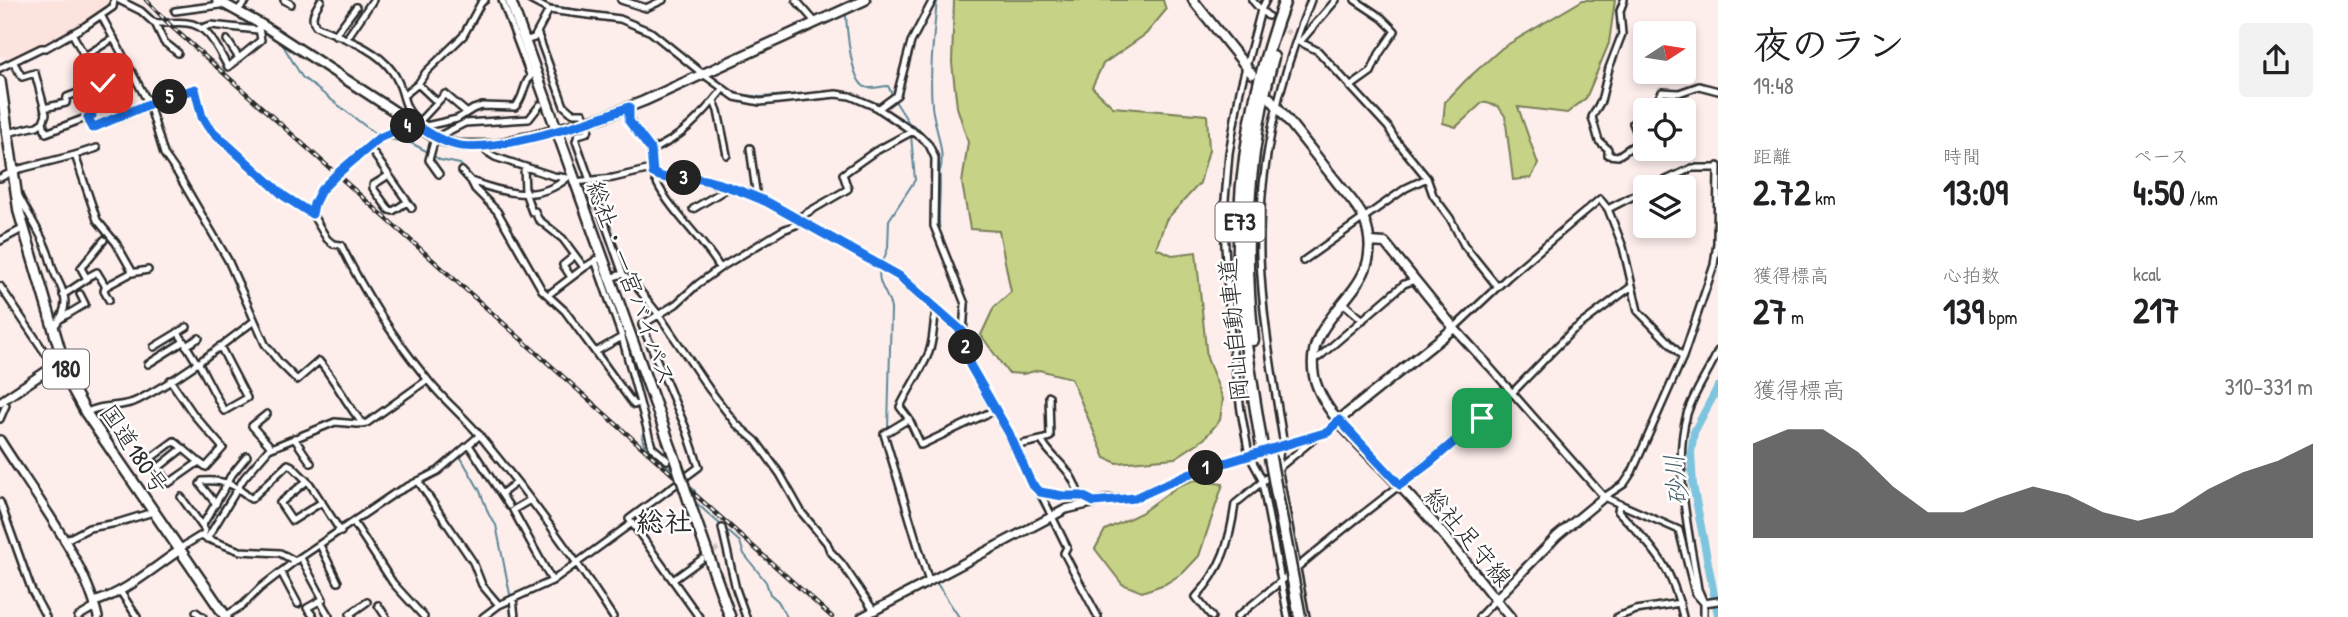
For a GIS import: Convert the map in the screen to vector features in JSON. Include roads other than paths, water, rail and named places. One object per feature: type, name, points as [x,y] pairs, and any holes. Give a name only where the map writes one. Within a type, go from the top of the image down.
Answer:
[{"type":"highway","name":"総社・一宮バイパス","points":[[511,0],[532,74],[556,130],[671,461],[733,617]]},
{"type":"highway","name":"岡山自動車道","points":[[1286,0],[1262,72],[1253,111],[1242,180],[1239,267],[1242,308],[1293,617]]},
{"type":"highway","name":"岡山自動車道","points":[[1293,0],[1277,42],[1259,113],[1248,206],[1247,266],[1265,447],[1300,617]]},
{"type":"highway","name":"国道180号","points":[[0,81],[15,192],[70,384],[86,414],[223,615]]},
{"type":"main road","points":[[221,1],[426,129],[435,138],[458,145],[486,146],[587,122],[629,107],[865,0]]},
{"type":"main road","points":[[1193,0],[1249,71]]},
{"type":"main road","name":"総社足守線","points":[[1273,102],[1364,219],[1370,242],[1366,268],[1355,290],[1323,327],[1317,339],[1313,367],[1318,391],[1339,420],[1400,485],[1510,617]]},
{"type":"main road","points":[[1339,420],[1454,328],[1385,243],[1370,242]]},
{"type":"street","points":[[0,68],[72,33],[113,7],[116,0],[141,11],[155,23],[164,41],[178,53]]},
{"type":"street","points":[[237,11],[247,0]]},
{"type":"street","points":[[284,0],[291,4]]},
{"type":"street","points":[[321,0],[313,15],[314,23],[377,55],[397,79],[407,111],[416,123]]},
{"type":"street","points":[[349,35],[373,0]]},
{"type":"street","points":[[403,96],[418,84],[426,72],[463,36],[485,0]]},
{"type":"street","points":[[426,129],[457,119],[482,106],[519,105],[523,88],[532,74],[502,0]]},
{"type":"street","points":[[530,0],[549,10],[620,19],[651,32],[735,97],[760,102],[836,94],[850,96],[880,107],[929,145],[935,158],[934,226],[965,304],[963,332],[968,359],[1009,433],[1031,483],[1040,492],[1065,550],[1063,552],[1098,617]]},
{"type":"street","points":[[621,0],[646,8],[663,0]]},
{"type":"street","points":[[796,0],[816,23]]},
{"type":"street","points":[[840,0],[841,12]]},
{"type":"street","points":[[880,107],[894,99],[911,42],[933,0]]},
{"type":"street","points":[[1252,0],[1268,16]]},
{"type":"street","points":[[1266,0],[1261,10],[1249,71],[1240,90],[1229,153],[1224,212],[1225,246],[1231,338],[1249,455],[1262,481],[1288,617]]},
{"type":"street","points":[[1306,617],[1278,467],[1282,446],[1264,310],[1260,248],[1273,102],[1311,0]]},
{"type":"street","points":[[1298,40],[1336,0]]},
{"type":"street","points":[[1350,87],[1371,72],[1379,54],[1395,31],[1382,18],[1355,0]]},
{"type":"street","points":[[1624,0],[1620,11],[1622,34],[1609,68],[1601,101],[1592,117],[1599,141],[1608,149],[1608,155],[1618,156],[1633,146]]},
{"type":"street","points":[[175,11],[220,5],[221,1]]},
{"type":"street","points":[[335,35],[356,7]]},
{"type":"street","points":[[524,41],[534,38],[549,10]]},
{"type":"street","points":[[102,15],[149,104],[164,154],[228,260],[265,344],[297,380],[319,361],[363,424]]},
{"type":"street","points":[[155,23],[185,22],[202,28],[228,67],[261,40],[258,26],[211,25],[202,28]]},
{"type":"street","points":[[537,32],[564,106],[572,113],[583,113],[587,122],[589,131],[578,135],[576,141],[623,274],[659,315],[736,424],[755,441],[780,474],[802,513],[827,543],[874,611]]},
{"type":"street","points":[[72,33],[111,103]]},
{"type":"street","points":[[1290,34],[1318,51],[1388,127],[1427,178],[1433,195],[1464,245],[1497,286]]},
{"type":"street","points":[[85,56],[114,38]]},
{"type":"street","points":[[227,40],[239,58]]},
{"type":"street","points":[[7,133],[37,126],[43,122],[46,114],[35,73],[22,77],[14,63]]},
{"type":"street","points":[[44,108],[66,103],[67,97],[132,72]]},
{"type":"street","points":[[418,84],[437,102]]},
{"type":"street","points":[[1659,98],[1662,92],[1679,93],[1699,86],[1718,91]]},
{"type":"street","points":[[88,117],[92,128],[149,104],[195,89],[202,117],[208,127],[284,196],[312,214],[323,236],[333,244],[341,245],[364,289],[427,380],[480,435],[517,482],[578,563],[613,617]]},
{"type":"street","points":[[651,150],[660,147],[696,120],[723,89]]},
{"type":"street","points":[[43,122],[46,133],[92,115],[82,91]]},
{"type":"street","points":[[312,214],[321,190],[381,136],[416,123],[446,94],[466,112]]},
{"type":"street","points":[[714,101],[727,155]]},
{"type":"street","points":[[439,174],[429,160],[435,138],[464,122],[529,119],[540,105]]},
{"type":"street","points":[[629,107],[629,121],[651,150],[653,173],[673,208],[704,244],[720,268]]},
{"type":"street","points":[[699,617],[629,519],[699,467],[674,401],[652,356],[654,352],[642,325],[676,304],[720,268],[848,189],[843,174],[874,152],[913,131]]},
{"type":"street","points":[[486,146],[486,152],[491,156],[571,179],[613,178],[647,170],[663,179],[691,177],[757,198],[899,276],[963,332]]},
{"type":"street","points":[[369,147],[412,208]]},
{"type":"street","points":[[0,178],[12,171],[97,148]]},
{"type":"street","points":[[750,148],[757,198]]},
{"type":"street","points":[[75,155],[97,220],[116,243],[134,273]]},
{"type":"street","points":[[524,167],[527,194],[533,212],[563,239],[585,267]]},
{"type":"street","points":[[1479,617],[1557,536],[1624,484],[1632,472],[1683,357],[1716,256],[1718,167],[1692,168],[1677,175]]},
{"type":"street","points":[[463,171],[475,190],[496,211],[542,290],[560,305],[637,404]]},
{"type":"street","points":[[389,176],[373,188],[389,211],[407,202]]},
{"type":"street","points":[[1303,261],[1406,188],[1427,178]]},
{"type":"street","points":[[471,180],[499,191],[527,194],[571,179]]},
{"type":"street","points":[[693,209],[728,188]]},
{"type":"street","points":[[15,192],[51,256],[52,267],[65,302],[60,320]]},
{"type":"street","points":[[1608,209],[1633,196]]},
{"type":"street","points":[[1683,357],[1638,311],[1623,247],[1608,209],[1600,199],[1497,286],[1454,328],[1604,497],[1679,530],[1695,593],[1705,603]]},
{"type":"street","points":[[0,241],[24,228]]},
{"type":"street","points":[[86,278],[81,268],[104,240]]},
{"type":"street","points":[[1225,246],[1234,247]]},
{"type":"street","points":[[1252,248],[1260,248]]},
{"type":"street","points":[[571,277],[563,265],[574,255]]},
{"type":"street","points":[[549,294],[599,259],[631,364],[637,404],[652,447],[671,461]]},
{"type":"street","points":[[106,287],[134,273],[148,270]]},
{"type":"street","points":[[63,295],[97,272],[106,287],[104,291],[109,300]]},
{"type":"street","points":[[609,278],[623,274]]},
{"type":"street","points":[[1313,358],[1320,358],[1404,284],[1415,280]]},
{"type":"street","points":[[0,286],[54,366]]},
{"type":"street","points":[[1237,617],[1296,567],[1428,464],[1482,418],[1572,331],[1632,286]]},
{"type":"street","points":[[54,328],[60,320],[85,304],[80,295]]},
{"type":"street","points":[[1343,303],[1363,320]]},
{"type":"street","points":[[937,307],[928,357],[900,407],[921,445],[995,410]]},
{"type":"street","points":[[86,414],[97,407],[130,404],[197,362],[254,321]]},
{"type":"street","points":[[154,347],[187,327]]},
{"type":"street","points":[[178,332],[224,411],[247,398],[220,346]]},
{"type":"street","points":[[597,351],[622,337]]},
{"type":"street","points":[[148,364],[199,338]]},
{"type":"street","points":[[1704,617],[1705,603],[1698,589],[1682,476],[1681,450],[1688,410],[1718,351]]},
{"type":"street","points":[[0,419],[3,403],[54,366],[64,362]]},
{"type":"street","points":[[170,380],[194,415],[223,449],[206,467],[174,441],[151,458],[169,483],[199,462]]},
{"type":"street","points":[[205,538],[239,487],[271,447],[335,422],[363,424],[427,380]]},
{"type":"street","points":[[1014,446],[1050,437],[1049,396]]},
{"type":"street","points":[[267,414],[252,426],[271,447]]},
{"type":"street","points":[[909,419],[887,432],[932,580]]},
{"type":"street","points":[[862,617],[1073,506],[1109,499],[1135,498],[1188,474],[1328,432],[1339,420]]},
{"type":"street","points":[[1212,617],[1196,597],[1209,583],[1221,560],[1233,529],[1235,505],[1320,434]]},
{"type":"street","points":[[223,615],[243,605],[298,559],[395,493],[438,471],[480,435]]},
{"type":"street","points":[[294,438],[311,463]]},
{"type":"street","points":[[0,440],[85,578],[98,617]]},
{"type":"street","points":[[1041,440],[1048,451],[1069,471],[1075,480],[1079,496]]},
{"type":"street","points":[[469,445],[509,506]]},
{"type":"street","points":[[158,468],[183,449]]},
{"type":"street","points":[[202,526],[227,482],[247,456]]},
{"type":"street","points":[[216,504],[201,483],[227,482],[239,487],[251,499],[288,464],[299,471],[307,481],[341,532]]},
{"type":"street","points":[[307,481],[280,503],[292,522],[322,502]]},
{"type":"street","points":[[418,481],[473,562],[482,585],[499,606]]},
{"type":"street","points":[[501,494],[517,482]]},
{"type":"street","points":[[1040,492],[1079,496],[1094,502]]},
{"type":"street","points":[[181,497],[205,530],[205,538]]},
{"type":"street","points":[[530,500],[513,510],[552,581]]},
{"type":"street","points":[[0,504],[32,591],[46,617]]},
{"type":"street","points":[[1619,505],[1618,511],[1660,556],[1671,578],[1683,617]]},
{"type":"street","points":[[64,541],[89,528],[154,512]]},
{"type":"street","points":[[354,523],[393,583],[424,617]]},
{"type":"street","points":[[483,617],[512,599],[552,581],[632,523]]},
{"type":"street","points":[[722,528],[722,545],[746,617]]},
{"type":"street","points":[[78,617],[200,536],[240,551],[280,553],[298,559],[323,599],[307,608],[314,617]]},
{"type":"street","points":[[320,545],[338,582]]},
{"type":"street","points":[[673,580],[702,559]]},
{"type":"street","points":[[281,572],[298,604]]},
{"type":"street","points":[[120,591],[137,617]]},
{"type":"street","points":[[512,599],[515,617]]},
{"type":"street","points":[[320,601],[329,616],[327,617]]},
{"type":"street","points":[[1705,603],[1718,601]]},
{"type":"street","points":[[352,617],[350,614],[367,602]]},
{"type":"street","points":[[1617,617],[1636,610],[1680,603]]},
{"type":"street","points":[[378,605],[386,617]]},
{"type":"street","points":[[196,611],[202,617]]},
{"type":"waterway","points":[[937,0],[931,93],[942,156],[940,171]]},
{"type":"waterway","points":[[545,5],[606,14]]},
{"type":"waterway","points":[[846,16],[851,55],[860,83],[867,88],[888,86],[893,96]]},
{"type":"waterway","points":[[621,17],[655,31],[702,70]]},
{"type":"waterway","points":[[281,42],[302,77],[378,136]]},
{"type":"waterway","points":[[734,93],[760,97],[833,92]]},
{"type":"waterway","points":[[842,92],[852,93],[879,106]]},
{"type":"waterway","points":[[895,101],[909,123]]},
{"type":"waterway","points":[[884,109],[922,132],[936,153],[940,180],[940,234]]},
{"type":"waterway","points":[[882,264],[888,248],[889,220],[915,180],[911,135]]},
{"type":"waterway","points":[[383,138],[411,143],[428,152]]},
{"type":"waterway","points":[[432,155],[440,160],[460,164],[473,179]]},
{"type":"waterway","points":[[948,255],[969,306],[967,331]]},
{"type":"waterway","points":[[880,269],[881,284],[891,309],[888,428]]},
{"type":"waterway","points":[[552,295],[565,308]]},
{"type":"waterway","points":[[663,316],[730,412]]},
{"type":"waterway","points":[[575,320],[596,347]]},
{"type":"waterway","points":[[601,352],[635,402]]},
{"type":"waterway","name":"砂川","points":[[1718,387],[1694,432],[1691,453],[1693,485],[1718,615]]},
{"type":"waterway","points":[[638,407],[644,429],[644,445],[676,473]]},
{"type":"waterway","points":[[460,456],[496,525],[511,599]]},
{"type":"waterway","points":[[688,484],[695,491],[694,501],[740,542],[744,554],[766,582],[770,594],[778,601],[787,617]]},
{"type":"waterway","points":[[1036,495],[1048,516]]},
{"type":"waterway","points":[[1050,521],[1064,547]]},
{"type":"waterway","points":[[1066,552],[1102,617]]},
{"type":"waterway","points":[[936,582],[959,617]]},
{"type":"tunnel","points":[[1268,16],[1290,34]]},
{"type":"tunnel","points":[[634,363],[651,356]]},
{"type":"tunnel","points":[[708,555],[720,547]]},
{"type":"railway","points":[[146,0],[172,27],[832,617]]},
{"type":"district","name":"総社","points":[[664,521]]}]
